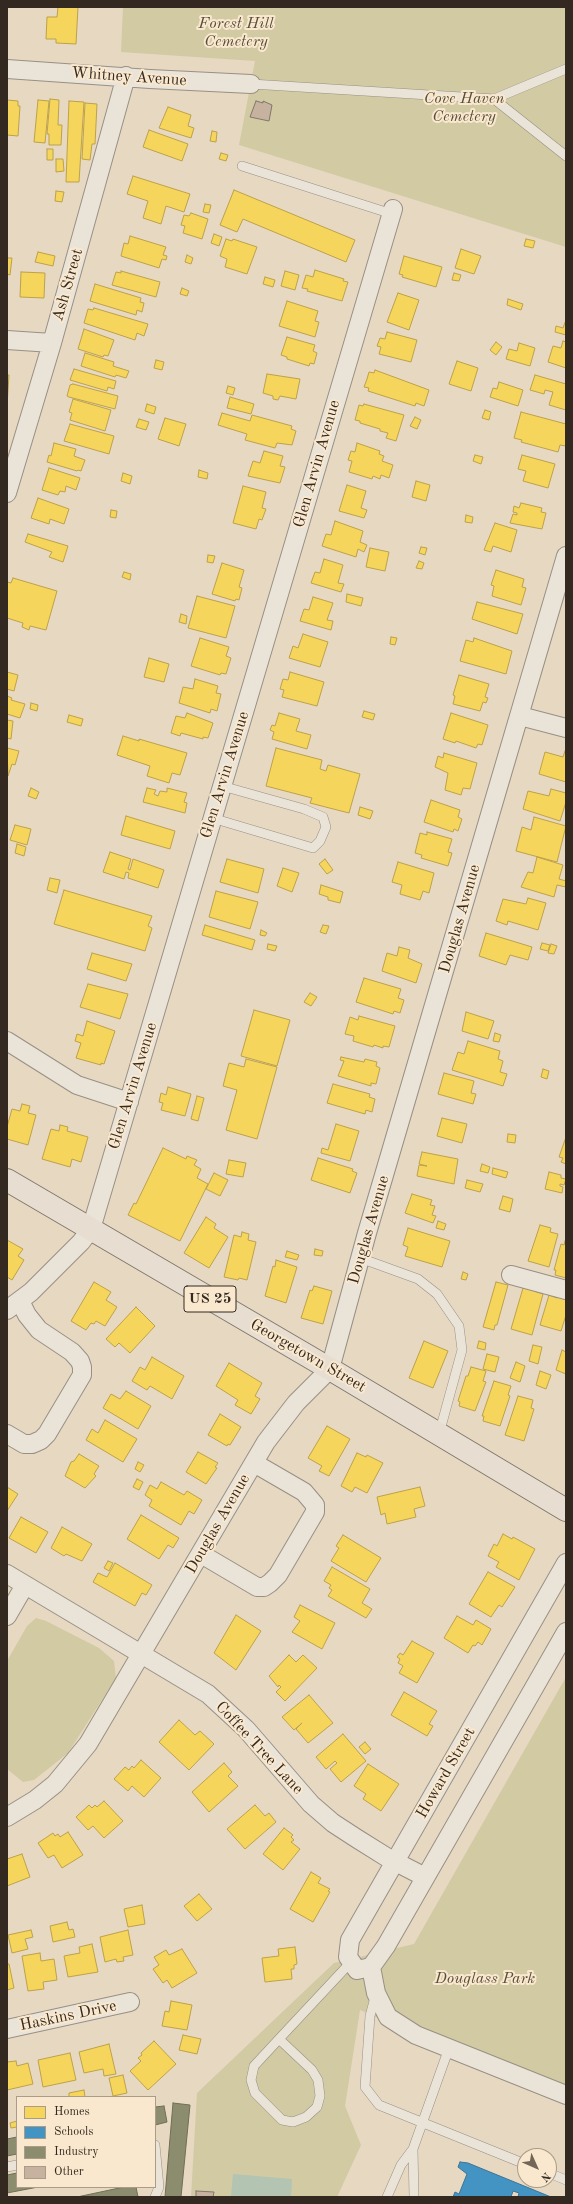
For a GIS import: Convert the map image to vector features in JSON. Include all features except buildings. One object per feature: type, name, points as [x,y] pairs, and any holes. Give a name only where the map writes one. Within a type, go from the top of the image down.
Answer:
[{"type":"main road","name":"Georgetown Street","points":[[7,1180],[330,1368],[566,1510]]},
{"type":"street","name":"Whitney Avenue","points":[[7,69],[126,76],[150,80],[251,84]]},
{"type":"street","name":"Ash Street","points":[[7,493],[52,343],[126,76]]},
{"type":"street","name":"Glen Arvin Avenue","points":[[13,1306],[31,1292],[81,1242],[91,1229],[392,211]]},
{"type":"street","points":[[7,340],[52,343]]},
{"type":"street","name":"Douglas Avenue","points":[[9,1812],[55,1784],[88,1744],[254,1463],[282,1420],[330,1368],[360,1258],[566,556]]},
{"type":"street","points":[[520,716],[566,728]]},
{"type":"street","points":[[7,1041],[76,1085],[129,1102]]},
{"type":"street","points":[[511,1275],[566,1290]]},
{"type":"street","points":[[7,1434],[24,1444],[32,1444],[41,1440],[47,1434],[82,1375],[80,1361],[72,1352],[39,1330],[27,1315],[13,1306]]},
{"type":"street","points":[[201,1554],[257,1587],[264,1587],[278,1575],[293,1550],[315,1512],[315,1505],[304,1492],[254,1463]]},
{"type":"street","name":"Howard Street","points":[[351,1962],[348,1957],[350,1940],[566,1563]]},
{"type":"street","name":"Coffee Tree Lane","points":[[7,1574],[142,1653],[208,1694],[246,1729],[311,1804],[333,1823],[396,1862],[425,1877]]},
{"type":"street","points":[[7,1616],[25,1585]]},
{"type":"street","points":[[566,1632],[386,1946],[372,1967],[376,1993],[388,2017],[416,2035],[566,2095]]},
{"type":"street","points":[[351,1962],[357,1970],[372,1967]]},
{"type":"street","name":"Haskins Drive","points":[[7,2029],[130,2002]]},
{"type":"lane","points":[[251,84],[494,99],[566,69]]},
{"type":"lane","points":[[494,99],[566,156]]},
{"type":"lane","points":[[242,166],[392,211]]},
{"type":"lane","points":[[212,818],[313,848],[320,841],[326,827],[323,817],[304,809],[222,786]]},
{"type":"lane","points":[[360,1258],[418,1279],[437,1294],[458,1326],[462,1350],[439,1434]]},
{"type":"lane","points":[[280,2039],[312,2070],[318,2080],[320,2096],[316,2107],[306,2117],[293,2122],[282,2120],[255,2093],[251,2080],[254,2066],[351,1962]]},
{"type":"lane","points":[[376,1993],[370,2016],[365,2087],[379,2105],[517,2161]]},
{"type":"lane","points":[[387,2197],[401,2164],[413,2149],[449,2048]]},
{"type":"lane","points":[[413,2149],[414,2197]]},
{"type":"lane","points":[[155,2197],[159,2187],[156,2156]]},
{"type":"green space","name":"Cove Haven Cemetery","points":[[123,7],[566,7],[566,247],[239,145],[255,61],[121,52]]},
{"type":"green space","points":[[36,1618],[46,1621],[99,1648],[114,1661],[116,1678],[68,1753],[34,1780],[23,1782],[7,1769],[7,1661],[27,1626]]},
{"type":"green space","name":"Douglass Park","points":[[566,1677],[566,2103],[360,2010],[345,2106],[361,2145],[337,2197],[191,2197],[197,2093],[334,1963],[414,1944]]},
{"type":"shaded area","points":[[233,2174],[292,2179],[291,2197],[231,2197]]},
{"type":"park label","name":"Forest Hill Cemetery","points":[[236,33]]}]
